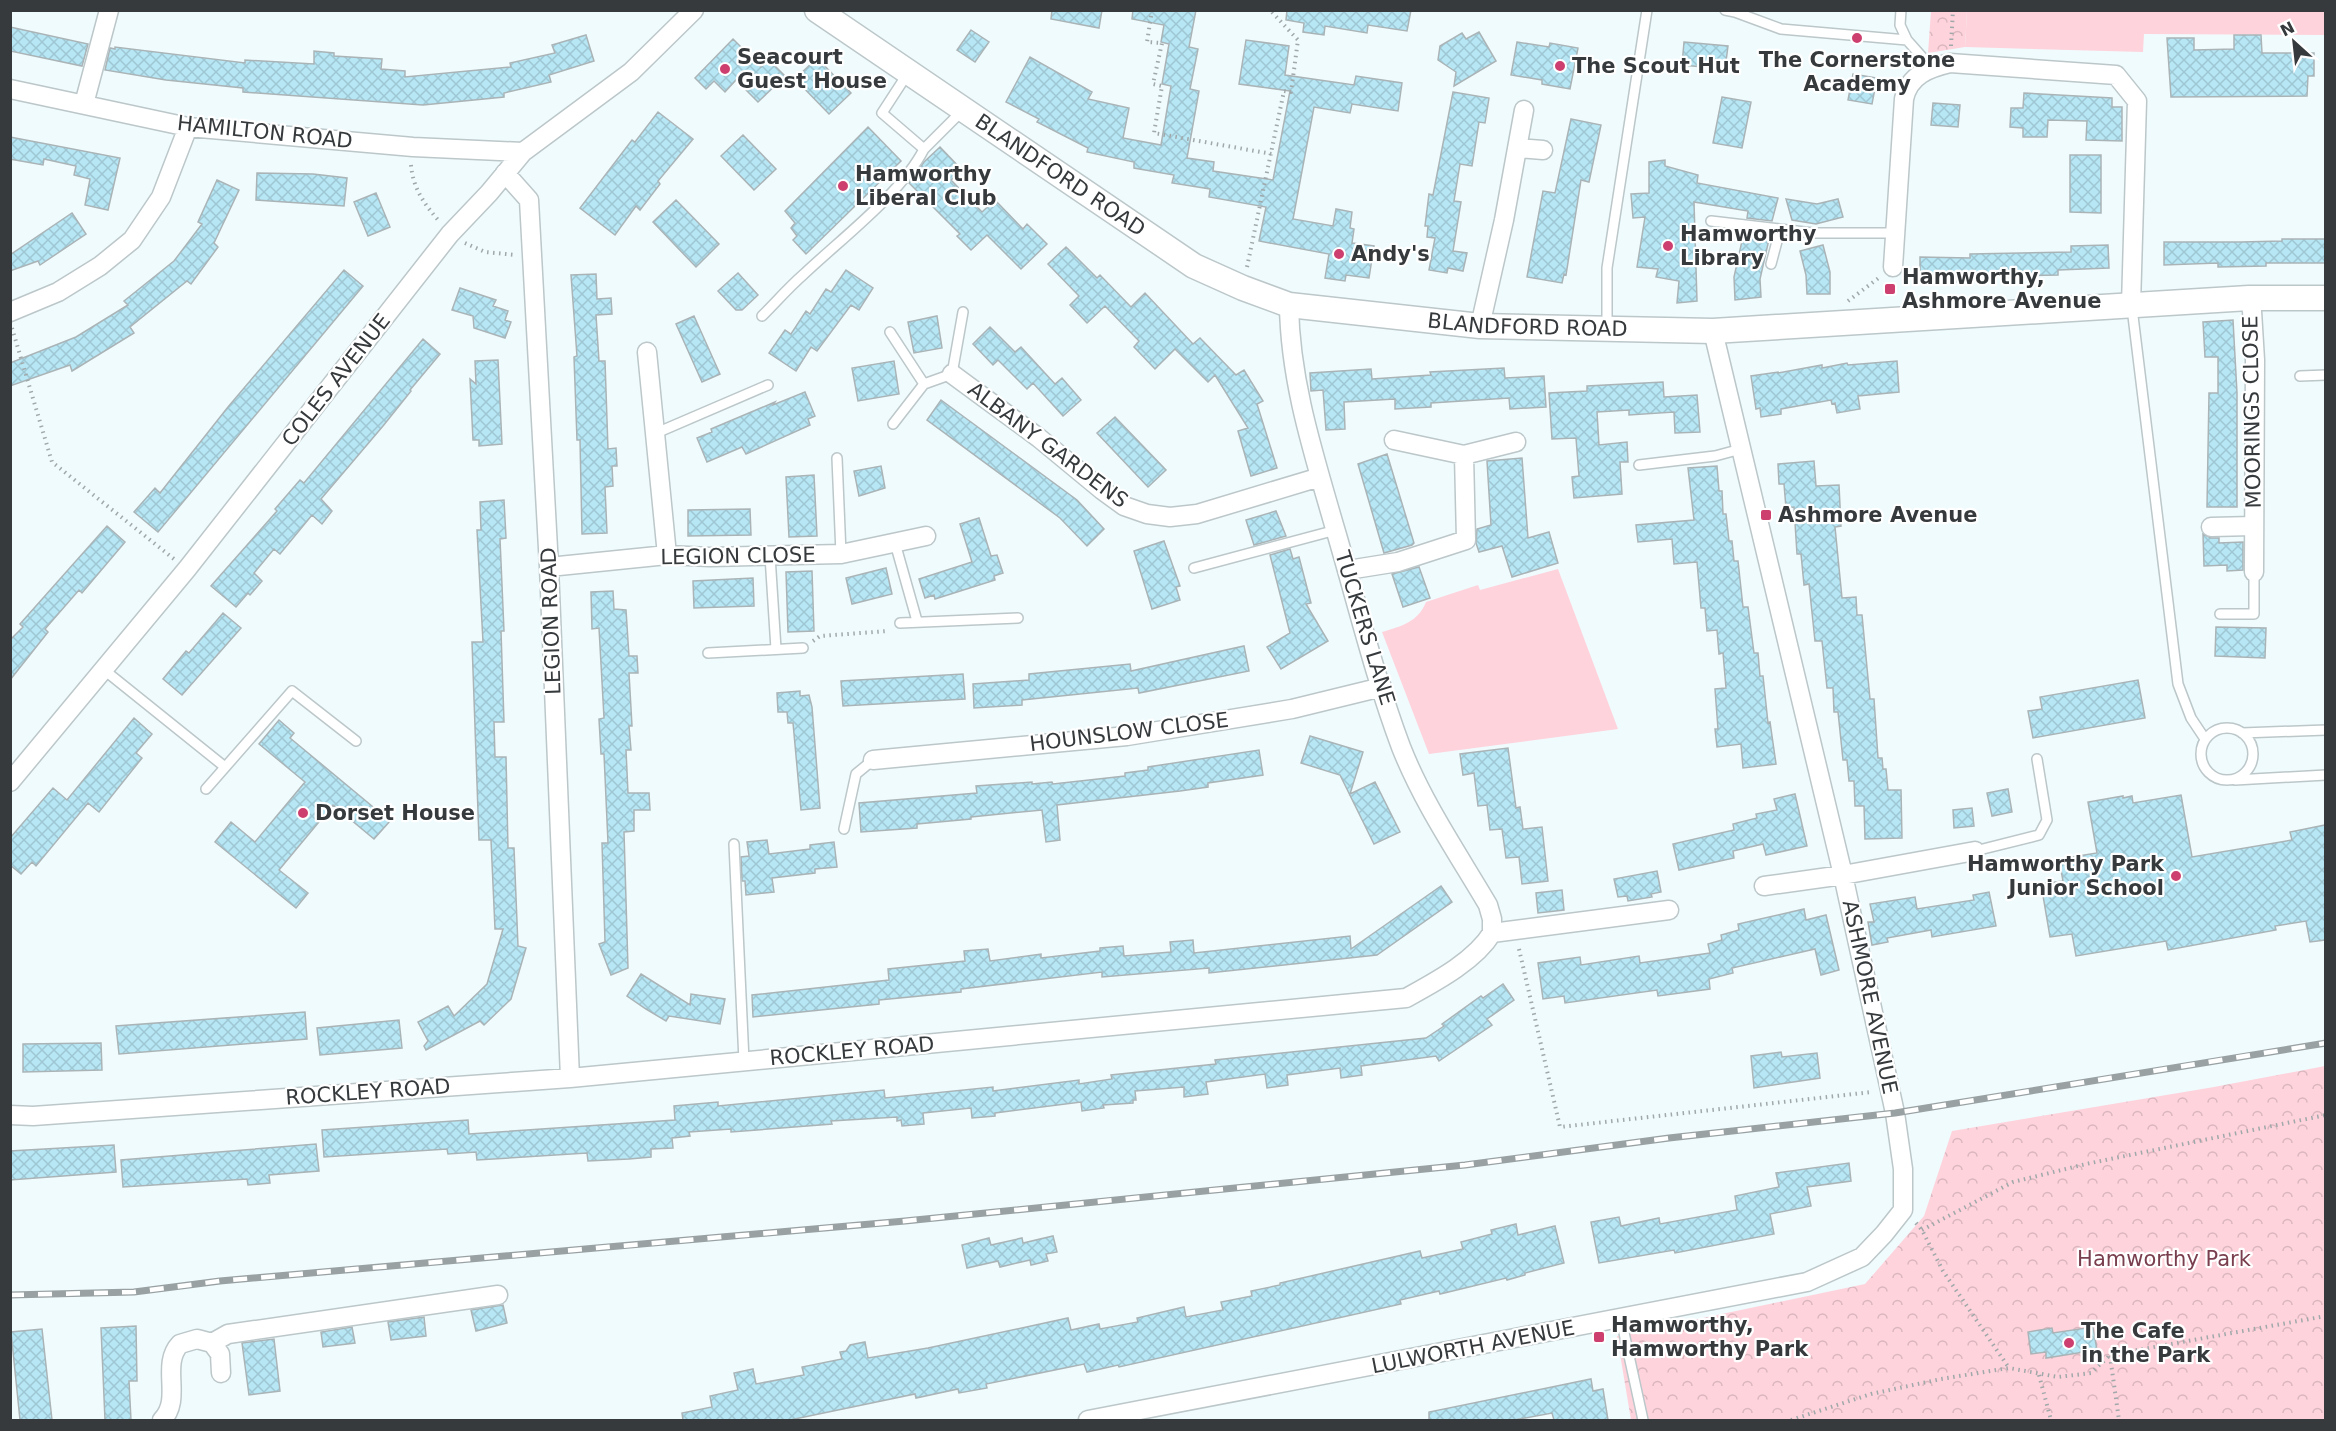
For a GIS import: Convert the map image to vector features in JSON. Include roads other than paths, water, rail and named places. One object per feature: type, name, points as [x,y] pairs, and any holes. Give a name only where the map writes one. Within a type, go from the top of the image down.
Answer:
[{"type":"main road","name":"BLANDFORD ROAD","points":[[817,10],[1194,266],[1243,288],[1288,304],[1480,326],[1713,331],[2249,298],[2325,298]]},
{"type":"street","points":[[84,104],[109,10]]},
{"type":"street","name":"COLES AVENUE","points":[[10,782],[18,759],[104,669],[187,569],[450,234],[489,193],[523,152],[631,72],[694,10]]},
{"type":"street","points":[[1893,267],[1904,99],[1909,84],[1924,72],[1950,63],[2116,75],[2137,101],[2131,305]]},
{"type":"street","name":"HAMILTON ROAD","points":[[10,89],[188,127],[413,147],[523,152]]},
{"type":"street","points":[[1480,326],[1504,220],[1524,110]]},
{"type":"street","points":[[10,312],[58,292],[100,266],[132,240],[161,197],[188,127]]},
{"type":"street","points":[[1517,148],[1543,150]]},
{"type":"street","name":"LEGION ROAD","points":[[505,173],[529,200],[549,567],[570,1078]]},
{"type":"street","name":"MOORINGS CLOSE","points":[[2249,298],[2255,360],[2254,572]]},
{"type":"street","name":"TUCKERS LANE","points":[[1288,304],[1289,342],[1294,379],[1320,477],[1401,747],[1424,795],[1488,906],[1492,919],[1492,933]]},
{"type":"street","name":"ASHMORE AVENUE","points":[[1713,331],[1843,874],[1890,1090],[1903,1169],[1903,1210]]},
{"type":"street","points":[[647,352],[667,555]]},
{"type":"street","name":"ALBANY GARDENS","points":[[952,374],[1040,438],[1124,506],[1147,514],[1170,517],[1197,514],[1320,477]]},
{"type":"street","points":[[1394,440],[1464,455],[1516,442]]},
{"type":"street","points":[[1348,570],[1398,562],[1466,540],[1464,455]]},
{"type":"street","name":"MOORINGS CLOSE","points":[[2211,527],[2253,526]]},
{"type":"street","name":"LEGION CLOSE","points":[[549,567],[667,555],[842,554],[926,536]]},
{"type":"street","name":"HOUNSLOW CLOSE","points":[[873,760],[1127,736],[1292,709],[1382,687]]},
{"type":"street","points":[[1764,886],[1975,851]]},
{"type":"street","points":[[1492,933],[1669,910]]},
{"type":"street","name":"ROCKLEY ROAD","points":[[10,1115],[45,1115],[570,1078],[1406,998],[1474,955],[1485,945],[1492,933]]},
{"type":"street","name":"LULWORTH AVENUE","points":[[1088,1420],[1808,1282],[1862,1257],[1903,1210]]},
{"type":"street","points":[[162,1420],[167,1416],[171,1401],[174,1349],[189,1339],[213,1343],[228,1334],[498,1295]]},
{"type":"street","points":[[213,1343],[219,1354],[221,1373]]},
{"type":"lane","points":[[1725,10],[1781,29],[1908,40]]},
{"type":"lane","points":[[1607,329],[1606,268],[1643,11]]},
{"type":"lane","points":[[1900,11],[1903,35],[1908,40],[1924,72]]},
{"type":"lane","points":[[908,73],[882,114],[924,149]]},
{"type":"lane","points":[[762,316],[915,168],[924,149],[963,110]]},
{"type":"lane","points":[[1711,221],[1813,233],[1895,232]]},
{"type":"lane","points":[[1771,264],[1780,230]]},
{"type":"lane","points":[[2131,305],[2178,684],[2191,718],[2205,739]]},
{"type":"lane","points":[[893,424],[924,384],[952,374],[963,312]]},
{"type":"lane","points":[[890,332],[924,384]]},
{"type":"lane","points":[[2300,376],[2325,375]]},
{"type":"lane","points":[[654,434],[768,385]]},
{"type":"lane","points":[[1639,465],[1714,456],[1742,449]]},
{"type":"lane","points":[[837,458],[842,554]]},
{"type":"lane","points":[[1194,568],[1336,530]]},
{"type":"lane","points":[[895,543],[917,621]]},
{"type":"lane","points":[[770,556],[776,649]]},
{"type":"lane","points":[[2220,614],[2254,614],[2254,572]]},
{"type":"lane","points":[[900,623],[1018,618]]},
{"type":"lane","points":[[708,653],[803,648]]},
{"type":"lane","points":[[104,669],[225,767]]},
{"type":"lane","points":[[206,789],[292,691],[356,741]]},
{"type":"lane","points":[[2325,730],[2242,732],[2226,728],[2218,729],[2205,739],[2200,756],[2208,773],[2224,780],[2325,776]]},
{"type":"lane","points":[[2233,780],[2241,776],[2252,762],[2252,745],[2242,732]]},
{"type":"lane","points":[[1975,851],[2039,835],[2048,820],[2037,759]]},
{"type":"lane","points":[[844,829],[856,774],[873,760]]},
{"type":"lane","points":[[734,844],[744,1061]]},
{"type":"lane","points":[[1621,1319],[1642,1420]]},
{"type":"railway","points":[[10,1295],[134,1292],[220,1281],[905,1221],[1465,1165],[1669,1138],[1895,1113],[2326,1043]]},
{"type":"place","name":"The Cornerstone Academy","points":[[1857,38]]},
{"type":"place","name":"The Scout Hut","points":[[1560,66]]},
{"type":"place","name":"Seacourt Guest House","points":[[725,69]]},
{"type":"place","name":"Hamworthy Liberal Club","points":[[843,186]]},
{"type":"place","name":"Hamworthy Library","points":[[1668,246]]},
{"type":"place","name":"Andy's","points":[[1339,254]]},
{"type":"place","name":"Hamworthy, Ashmore Avenue","points":[[1890,289]]},
{"type":"place","name":"Ashmore Avenue","points":[[1766,515]]},
{"type":"place","name":"Dorset House","points":[[303,813]]},
{"type":"place","name":"Hamworthy Park Junior School","points":[[2176,876]]},
{"type":"place","name":"Hamworthy, Hamworthy Park","points":[[1599,1337]]},
{"type":"place","name":"The Cafe in the Park","points":[[2069,1343]]},
{"type":"park label","name":"Hamworthy Park","points":[[2164,1259]]}]
